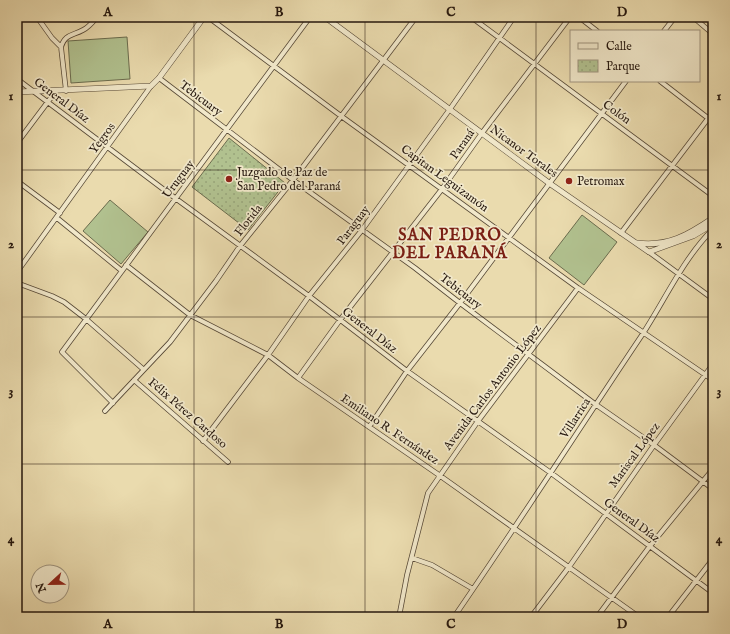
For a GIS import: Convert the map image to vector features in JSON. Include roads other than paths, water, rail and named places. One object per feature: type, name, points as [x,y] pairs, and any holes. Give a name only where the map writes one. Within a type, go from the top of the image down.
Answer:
[{"type":"street","points":[[17,26],[22,17]]},
{"type":"street","points":[[37,17],[52,38],[61,47]]},
{"type":"street","points":[[66,91],[61,47],[63,41],[69,36],[90,26],[97,17]]},
{"type":"street","name":"Yegros","points":[[17,272],[151,86],[204,17]]},
{"type":"street","name":"Capitan Leguizamón","points":[[208,17],[273,67],[409,164],[578,288],[713,380]]},
{"type":"street","name":"Uruguay","points":[[113,402],[62,352],[310,17]]},
{"type":"street","name":"Nicanor Torales","points":[[324,17],[549,183],[649,252],[713,299]]},
{"type":"street","name":"Florida","points":[[106,411],[143,369],[170,342],[216,281],[240,246],[293,180],[416,17]]},
{"type":"street","name":"Colón","points":[[471,17],[713,196]]},
{"type":"street","name":"Paraguay","points":[[203,440],[268,355],[309,296],[362,230],[450,109],[514,17]]},
{"type":"street","name":"Paraná","points":[[298,378],[340,320],[442,189],[482,133],[570,17]]},
{"type":"street","points":[[579,17],[596,30]]},
{"type":"street","points":[[665,30],[675,17]]},
{"type":"street","points":[[693,17],[713,34]]},
{"type":"street","name":"Tebicuary","points":[[158,78],[293,180],[394,252],[460,304],[595,404],[654,445],[713,489]]},
{"type":"street","name":"General Díaz","points":[[17,79],[175,198],[309,296],[407,371],[551,473],[713,593]]},
{"type":"street","points":[[369,427],[407,371],[460,304],[625,82]]},
{"type":"street","points":[[661,82],[713,122]]},
{"type":"street","points":[[17,92],[151,86]]},
{"type":"street","points":[[17,143],[56,91]]},
{"type":"street","points":[[621,233],[713,112]]},
{"type":"street","points":[[17,181],[60,213]]},
{"type":"street","points":[[57,218],[122,271]]},
{"type":"street","points":[[635,243],[663,243],[691,232],[713,218]]},
{"type":"street","points":[[649,252],[688,238],[713,224]]},
{"type":"street","name":"Villarrica","points":[[454,617],[643,333],[697,247],[713,229]]},
{"type":"street","name":"Emiliano R. Fernández","points":[[126,265],[190,315],[268,355],[298,378],[439,475],[639,617]]},
{"type":"street","name":"Félix Pérez Cardoso","points":[[17,283],[64,302],[86,319],[143,369]]},
{"type":"street","name":"Avenida Carlos Antonio López","points":[[399,617],[428,493],[439,475],[478,421],[578,288]]},
{"type":"street","name":"Mariscal López","points":[[531,617],[569,567],[605,513],[713,364]]},
{"type":"street","name":"Félix Pérez Cardoso","points":[[134,380],[228,462]]},
{"type":"street","points":[[597,617],[613,598],[650,546],[713,469]]},
{"type":"street","points":[[412,558],[432,565],[473,588]]},
{"type":"street","points":[[668,617],[695,580],[713,559]]},
{"type":"place","name":"Juzgado de Paz de San Pedro del Paraná","points":[[229,179]]},
{"type":"place","name":"Petromax","points":[[569,181]]},
{"type":"district","name":"SAN PEDRO DEL PARANÁ","points":[[450,243]]}]
